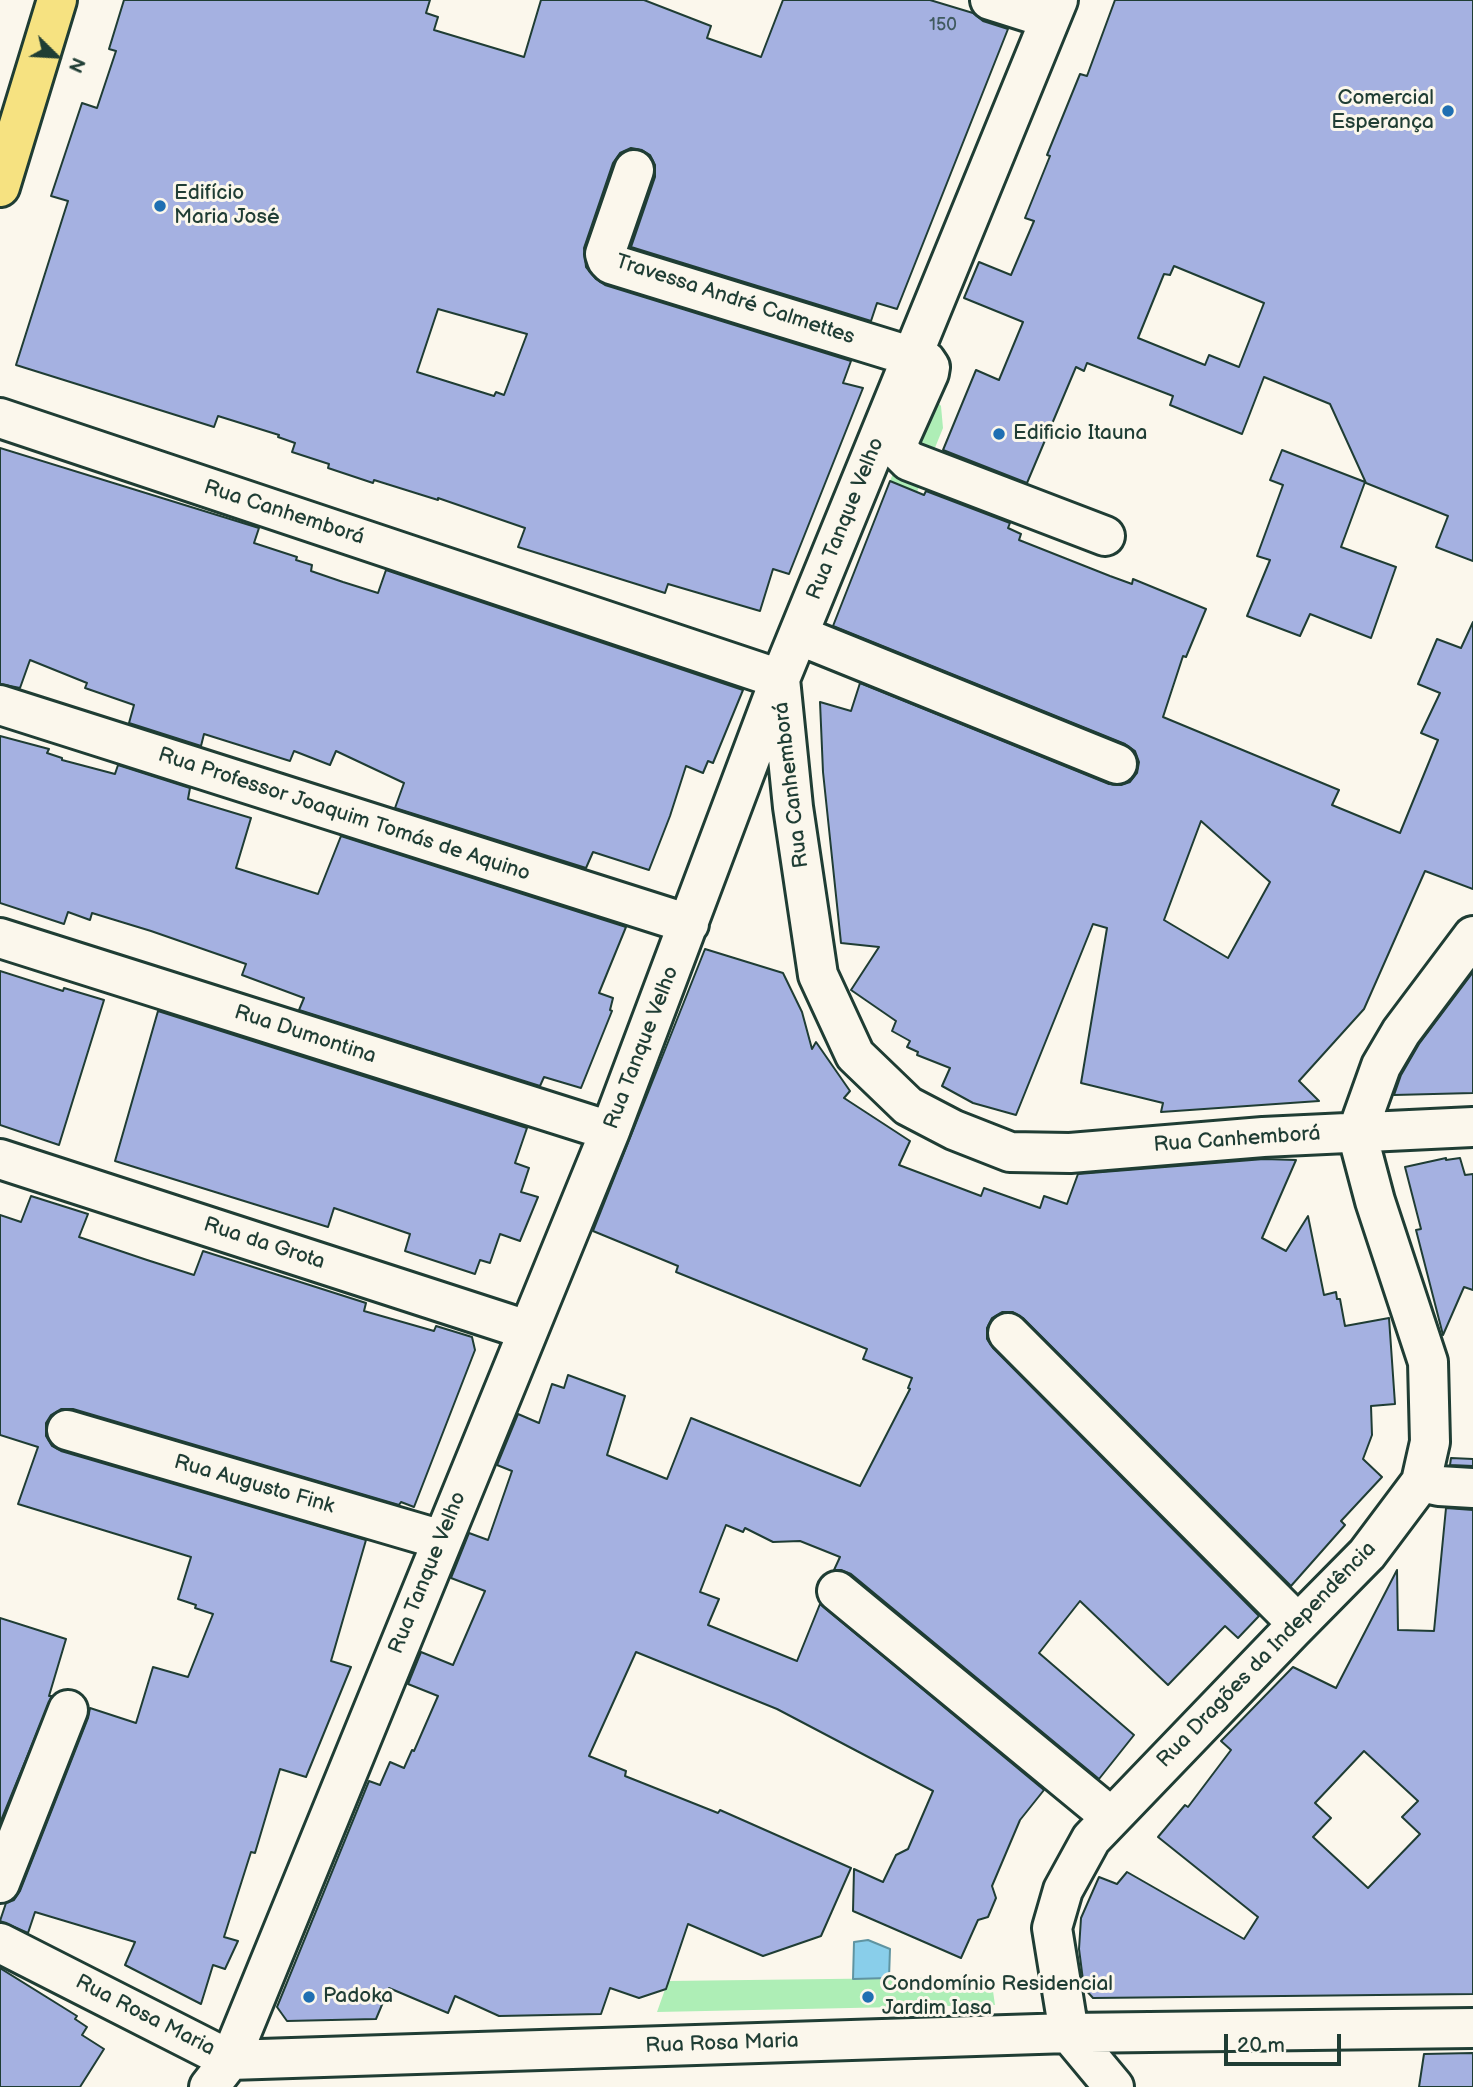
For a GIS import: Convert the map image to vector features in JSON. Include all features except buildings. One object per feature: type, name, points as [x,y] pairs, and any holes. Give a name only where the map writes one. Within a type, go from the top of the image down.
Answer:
[{"type":"main road","points":[[0,187],[57,0]]},
{"type":"street","points":[[990,0],[1054,10]]},
{"type":"street","name":"Rua Tanque Velho","points":[[219,2073],[610,1131],[780,678],[1054,10]]},
{"type":"street","name":"Travessa André Calmettes","points":[[634,170],[605,254],[611,264],[913,356]]},
{"type":"street","points":[[913,356],[926,361],[930,367],[899,440],[900,452],[909,461],[1105,536]]},
{"type":"street","name":"Rua Canhemborá","points":[[0,418],[780,678],[793,807],[818,975],[855,1055],[908,1106],[954,1130],[1010,1152],[1070,1153],[1263,1137],[1473,1127]]},
{"type":"street","points":[[798,635],[1117,764]]},
{"type":"street","name":"Rua Professor Joaquim Tomás de Aquino","points":[[0,705],[689,924]]},
{"type":"street","points":[[1357,1133],[1387,1054],[1473,936]]},
{"type":"street","name":"Rua Dumontina","points":[[0,938],[610,1131]]},
{"type":"street","name":"Rua Dragões da Independência","points":[[1069,2033],[1052,1928],[1063,1891],[1091,1839],[1367,1554],[1421,1482],[1430,1442],[1429,1362],[1375,1201],[1357,1133]]},
{"type":"street","name":"Rua da Grota","points":[[0,1159],[527,1330]]},
{"type":"street","points":[[1008,1333],[1298,1624]]},
{"type":"street","name":"Rua Augusto Fink","points":[[67,1430],[442,1540]]},
{"type":"street","points":[[1421,1482],[1473,1488]]},
{"type":"street","points":[[837,1591],[1111,1817]]},
{"type":"street","points":[[0,1883],[68,1710]]},
{"type":"street","name":"Rua Rosa Maria","points":[[0,1943],[219,2073],[1069,2033],[1473,2028]]},
{"type":"street","points":[[1069,2033],[1114,2087]]},
{"type":"green space","points":[[927,389],[941,406],[943,428],[917,492],[890,481]]},
{"type":"green space","points":[[991,1977],[995,2005],[657,2012],[668,1981]]},
{"type":"water","points":[[868,1940],[890,1949],[889,1978],[853,1979],[854,1942]]},
{"type":"place","name":"Comercial Esperança","points":[[1448,111]]},
{"type":"place","name":"Edifício Maria José","points":[[160,206]]},
{"type":"place","name":"Edificio Itauna","points":[[999,434]]},
{"type":"place","name":"Padoka","points":[[309,1997]]},
{"type":"place","name":"Condomínio Residencial Jardim Iasa","points":[[868,1997]]}]
